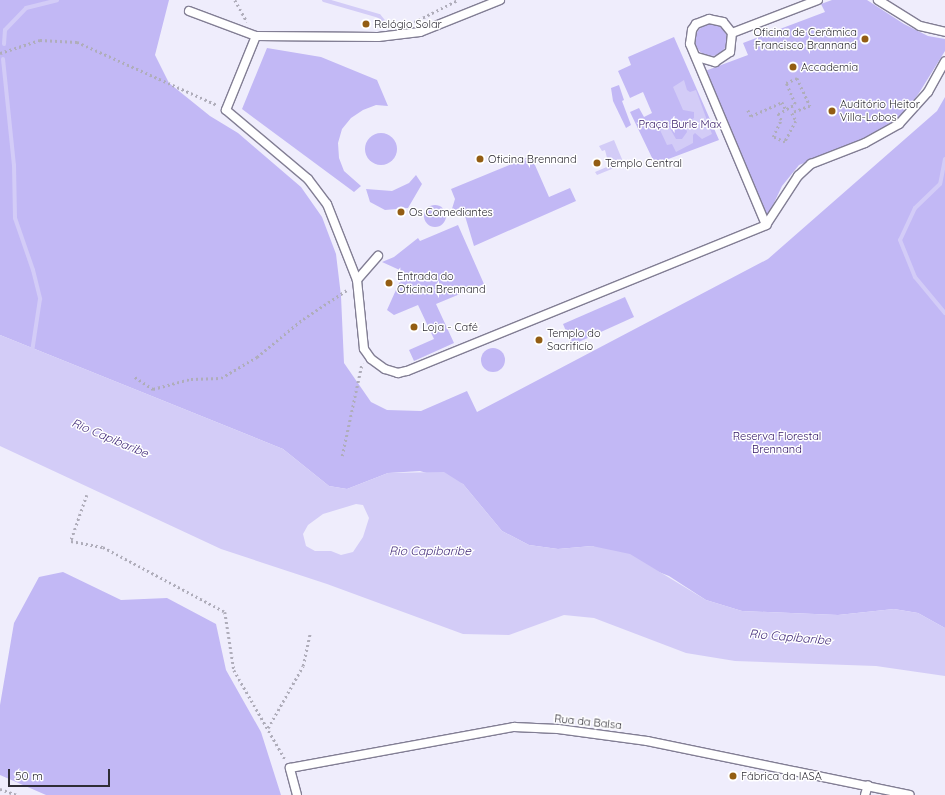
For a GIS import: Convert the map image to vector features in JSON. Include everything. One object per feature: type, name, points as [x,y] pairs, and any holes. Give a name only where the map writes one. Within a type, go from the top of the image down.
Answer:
[{"type":"lane","points":[[189,11],[256,36],[394,35],[420,32],[500,0]]},
{"type":"lane","points":[[732,33],[818,0]]},
{"type":"lane","points":[[878,0],[920,26],[945,32]]},
{"type":"lane","points":[[697,57],[708,62],[721,60],[733,46],[732,33],[723,22],[717,19],[709,19],[696,24],[692,30],[690,44],[697,57],[766,225]]},
{"type":"lane","points":[[256,36],[226,110],[308,180],[327,204],[357,280],[364,349],[371,359],[385,369],[398,373],[407,372],[766,225],[775,214],[787,190],[810,164],[865,143],[899,124],[928,92],[945,61]]},
{"type":"lane","points":[[357,280],[378,256]]},
{"type":"lane","name":"Rua da Balsa","points":[[290,768],[514,728],[558,729],[647,741],[868,785],[910,795]]},
{"type":"lane","points":[[290,768],[297,795]]},
{"type":"lane","points":[[866,795],[868,785]]},
{"type":"path","points":[[236,0],[256,36]]},
{"type":"path","points":[[394,35],[427,14],[458,0]]},
{"type":"path","points":[[0,53],[40,40],[77,42],[226,110]]},
{"type":"path","points":[[797,78],[810,106],[792,113],[796,121],[785,142],[773,137],[781,120],[778,114],[786,110],[795,104],[786,83],[797,78]]},
{"type":"path","points":[[748,110],[751,116],[782,102],[786,110]]},
{"type":"path","points":[[135,377],[153,389],[191,379],[221,378],[257,357],[303,319],[341,296],[357,280]]},
{"type":"path","points":[[342,456],[364,349]]},
{"type":"path","points":[[87,495],[71,541],[103,547],[225,612],[234,670],[290,768]]},
{"type":"path","points":[[268,728],[303,666],[310,634]]},
{"type":"path","points":[[0,789],[17,795]]},
{"type":"green space","name":"Reserva Florestal Brennand","points":[[0,0],[169,0],[155,55],[169,83],[210,116],[238,133],[301,187],[322,217],[336,254],[341,296],[344,363],[371,402],[387,410],[421,411],[467,391],[477,412],[768,259],[937,111],[945,97],[945,628],[918,613],[894,609],[838,615],[742,611],[706,600],[669,576],[592,546],[558,549],[529,545],[502,531],[463,484],[420,471],[388,473],[347,489],[329,486],[283,449],[0,335]]},
{"type":"green space","points":[[832,0],[867,0],[904,24],[928,36],[945,39],[945,51],[919,93],[902,116],[863,140],[799,165],[782,186],[766,220],[760,223],[697,74],[748,55],[743,43],[825,12],[821,4]]},
{"type":"green space","points":[[708,24],[714,24],[723,28],[727,40],[723,52],[714,56],[708,56],[699,52],[695,43],[695,37],[699,28]]},
{"type":"green space","name":"Praça Burle Max","points":[[674,37],[719,140],[655,164],[630,112],[639,108],[644,117],[652,113],[643,92],[630,98],[618,71],[631,65],[628,57]]},
{"type":"green space","points":[[267,48],[321,57],[377,80],[388,106],[376,105],[363,110],[351,118],[342,129],[338,143],[339,158],[344,171],[361,186],[354,192],[242,109]]},
{"type":"green space","points":[[619,85],[624,100],[622,101],[631,125],[626,128],[613,101],[611,88]]},
{"type":"green space","points":[[378,133],[384,133],[393,137],[397,149],[393,161],[384,165],[378,165],[369,161],[365,152],[365,146],[369,137]]},
{"type":"green space","points":[[531,156],[549,197],[570,188],[576,201],[474,246],[465,216],[451,212],[455,199],[451,189]]},
{"type":"green space","points":[[416,175],[422,184],[408,208],[385,210],[370,202],[366,189],[392,191],[409,183]]},
{"type":"green space","points":[[431,205],[439,205],[446,212],[446,220],[439,227],[431,227],[424,220],[424,212]]},
{"type":"green space","points":[[458,225],[484,284],[436,304],[454,343],[414,361],[409,350],[434,339],[418,305],[394,315],[387,310],[404,272],[382,262],[394,257],[418,238],[420,241]]},
{"type":"green space","points":[[625,297],[634,317],[572,345],[563,324]]},
{"type":"green space","points":[[493,348],[502,351],[505,360],[502,369],[493,372],[484,369],[481,360],[484,351]]},
{"type":"green space","points":[[63,572],[121,600],[167,598],[216,624],[226,670],[261,732],[281,795],[46,795],[0,775],[0,705],[14,623],[39,577]]},
{"type":"water","points":[[684,80],[687,90],[690,92],[696,90],[712,134],[702,139],[695,133],[693,135],[693,143],[676,152],[672,144],[667,145],[660,130],[668,125],[676,139],[682,139],[687,132],[685,124],[694,118],[694,112],[683,110],[673,87]]},
{"type":"water","points":[[614,140],[624,164],[597,175],[595,172],[609,166],[605,150],[602,151],[599,146]]},
{"type":"water","name":"Rio Capibaribe","points":[[0,335],[283,449],[329,486],[347,489],[388,473],[444,472],[463,484],[502,531],[529,545],[558,549],[592,546],[630,554],[706,600],[742,611],[838,615],[894,609],[918,613],[945,628],[945,676],[876,666],[735,661],[686,653],[594,618],[564,615],[509,635],[463,634],[327,584],[221,549],[0,446]],"holes":[[[356,504],[363,505],[369,518],[363,537],[353,552],[341,555],[331,551],[315,551],[306,546],[303,534],[308,525],[323,514]]]},
{"type":"waterway","points":[[4,44],[5,30],[26,8],[57,0]]},
{"type":"waterway","points":[[324,0],[379,16],[387,26]]},
{"type":"waterway","points":[[3,59],[14,165],[15,218],[33,270],[40,299],[32,352]]},
{"type":"waterway","points":[[945,159],[940,184],[915,208],[900,240],[915,277],[945,313]]},
{"type":"place","name":"Relógio Solar","points":[[366,24]]},
{"type":"place","name":"Oficina de Cerâmica Francisco Brannand","points":[[865,39]]},
{"type":"place","name":"Accademia","points":[[793,67]]},
{"type":"place","name":"Auditório Heitor Villa-Lobos","points":[[832,111]]},
{"type":"place","name":"Oficina Brennand","points":[[480,159]]},
{"type":"place","name":"Templo Central","points":[[597,163]]},
{"type":"place","name":"Os Comediantes","points":[[401,212]]},
{"type":"place","name":"Entrada do Oficina Brennand","points":[[389,283]]},
{"type":"place","name":"Loja - Café","points":[[414,327]]},
{"type":"place","name":"Templo do Sacrificío","points":[[539,340]]},
{"type":"place","name":"Fábrica da IASA","points":[[733,776]]}]
